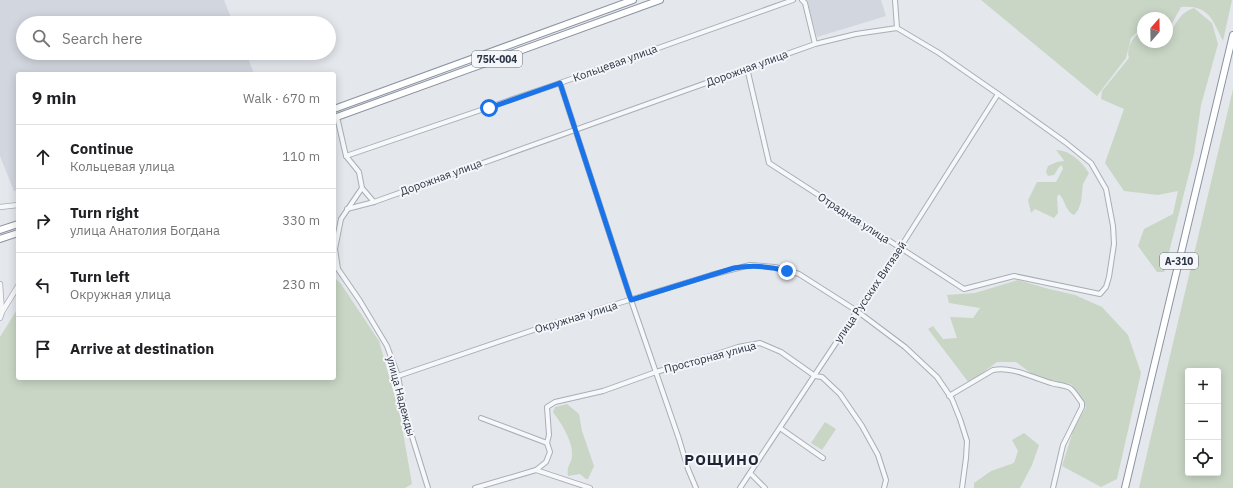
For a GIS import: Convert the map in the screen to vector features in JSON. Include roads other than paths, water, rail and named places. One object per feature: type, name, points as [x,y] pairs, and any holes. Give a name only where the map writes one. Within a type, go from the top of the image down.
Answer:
[{"type":"highway","name":"75К-004","points":[[336,108],[632,0]]},
{"type":"highway","name":"75К-004","points":[[336,118],[660,0]]},
{"type":"highway","name":"А-310","points":[[1125,488],[1233,35]]},
{"type":"highway","points":[[0,230],[16,225]]},
{"type":"highway","points":[[0,239],[16,234]]},
{"type":"street","name":"Кольцевая улица","points":[[346,156],[560,83],[792,0]]},
{"type":"street","points":[[802,0],[805,3],[815,44]]},
{"type":"street","points":[[895,0],[897,28],[939,53],[998,94]]},
{"type":"street","name":"Дорожная улица","points":[[347,209],[374,202],[815,44],[856,34],[897,28]]},
{"type":"street","name":"Отрадная улица","points":[[747,68],[769,163],[964,289],[1014,276],[1100,294],[1106,287],[1109,277],[1114,244],[1111,212],[1106,189],[1091,163],[1065,142],[998,94]]},
{"type":"street","points":[[560,83],[631,300],[688,469],[696,488]]},
{"type":"street","name":"улица Русских Витязей","points":[[740,488],[900,248],[998,94]]},
{"type":"street","points":[[336,121],[346,156],[358,172],[362,188],[374,202]]},
{"type":"street","name":"улица Надежды","points":[[336,244],[341,219],[362,188]]},
{"type":"street","points":[[0,207],[16,205]]},
{"type":"street","name":"Окружная улица","points":[[398,376],[547,325],[711,275],[750,265],[775,267],[799,274],[857,311],[905,347],[937,378],[949,396],[960,419],[967,441],[962,488]]},
{"type":"street","name":"улица Надежды","points":[[336,268],[360,301],[387,346],[398,376],[405,414],[428,488]]},
{"type":"street","points":[[0,284],[2,312]]},
{"type":"street","points":[[0,318],[16,289]]},
{"type":"street","name":"Просторная улица","points":[[536,470],[546,462],[550,452],[547,443],[549,434],[547,407],[555,402],[603,391],[656,372],[738,347],[760,343],[781,352],[815,376],[822,378],[840,394],[862,426],[878,455],[886,480],[884,488]]},
{"type":"street","points":[[949,396],[993,370],[999,369],[1018,372],[1052,384],[1068,387],[1082,403],[1082,407],[1063,445],[1053,488]]},
{"type":"street","points":[[482,418],[547,443]]},
{"type":"street","points":[[780,428],[823,458]]},
{"type":"street","points":[[475,488],[536,470],[590,488]]},
{"type":"street","points":[[750,473],[765,488]]},
{"type":"district","name":"РОЩИНО","points":[[722,459]]}]
